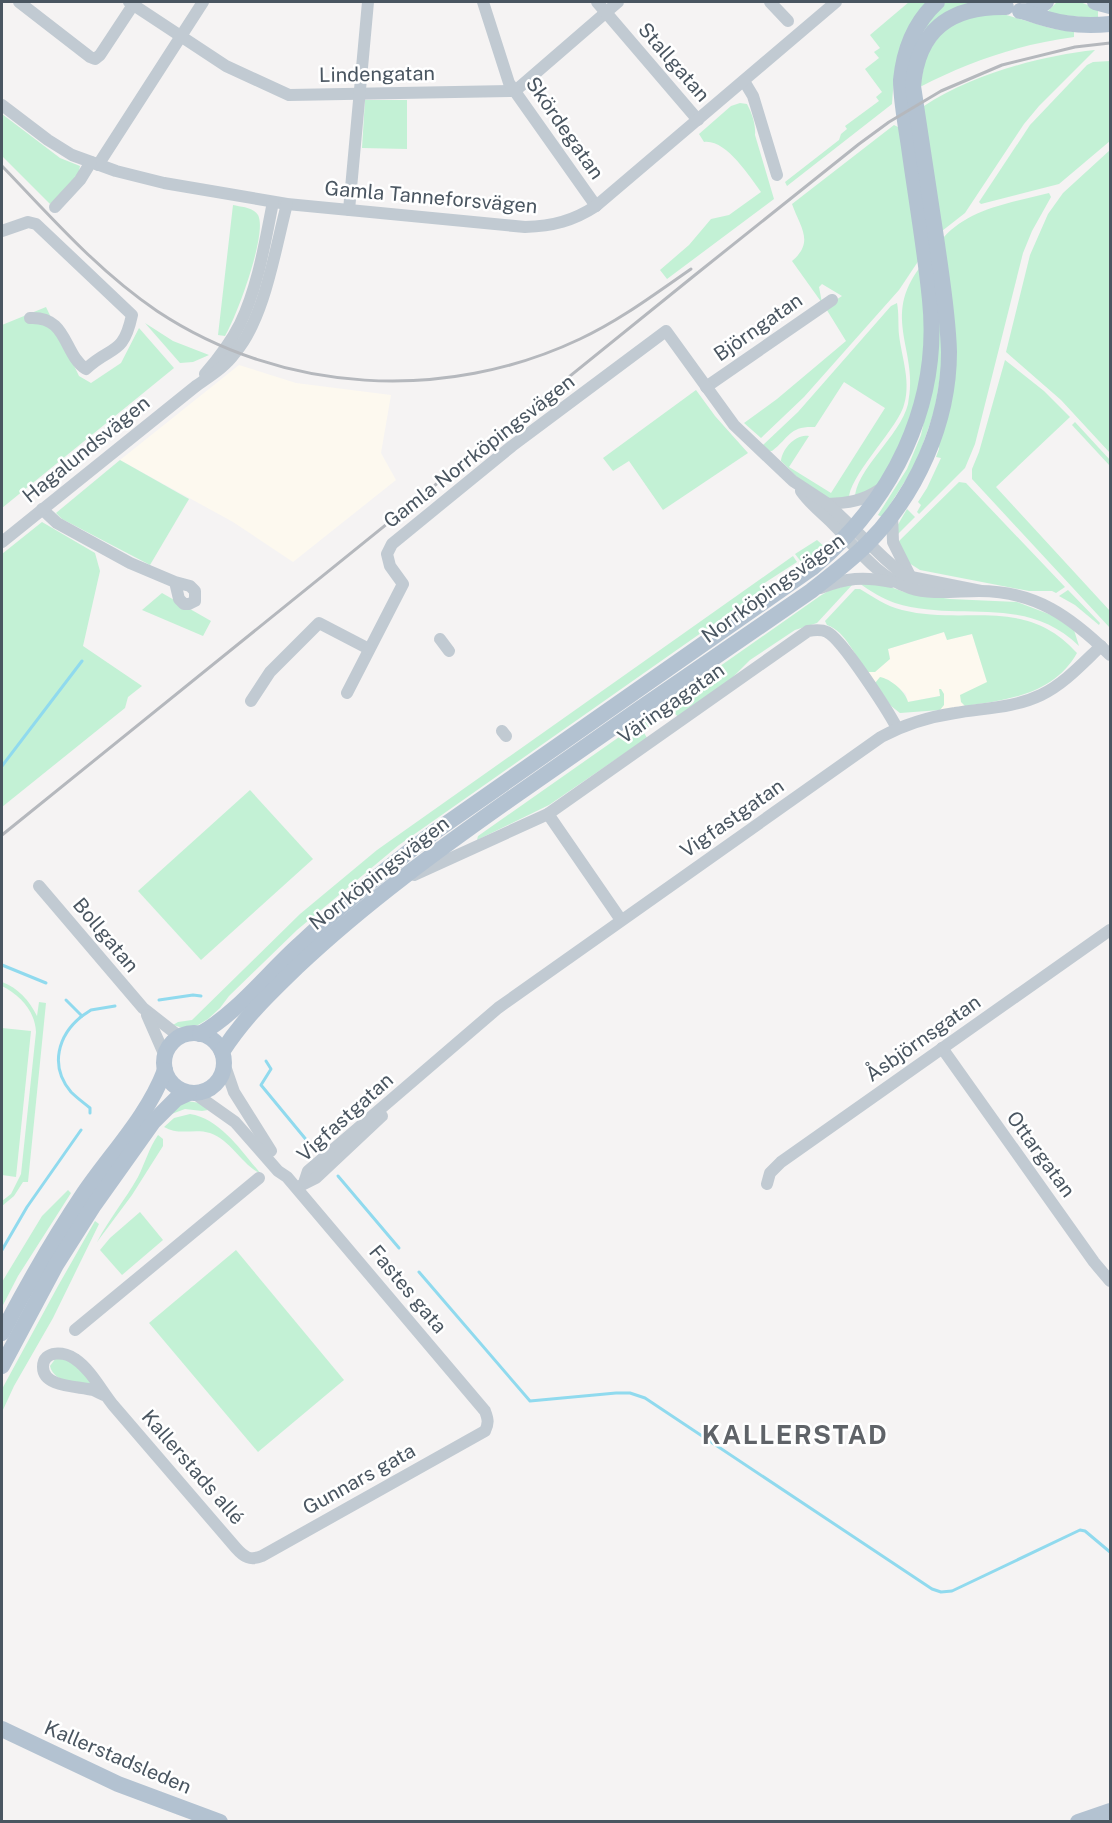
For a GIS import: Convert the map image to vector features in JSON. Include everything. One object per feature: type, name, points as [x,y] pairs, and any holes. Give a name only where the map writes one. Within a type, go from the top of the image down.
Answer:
[{"type":"main road","name":"Norrköpingsvägen","points":[[200,1034],[227,1015],[316,928],[388,867],[812,568],[850,534],[885,486],[903,455],[921,408],[930,356],[931,302],[901,80],[907,48],[921,20],[937,2]]},
{"type":"main road","points":[[1025,12],[1047,2]]},
{"type":"main road","name":"Norrköpingsvägen","points":[[222,1064],[246,1017],[330,936],[391,886],[488,815],[811,591],[863,547],[892,514],[913,483],[935,431],[944,402],[949,355],[945,301],[913,86],[915,69],[927,41],[944,22],[963,11],[1001,4],[1066,25],[1105,24]]},
{"type":"main road","points":[[2,1333],[35,1270],[85,1192],[150,1104],[171,1045],[180,1037],[190,1034],[200,1034],[210,1038],[222,1064],[209,1089],[176,1098],[159,1115],[94,1205],[56,1265],[2,1366]]},
{"type":"main road","points":[[165,1063],[174,1086],[191,1093]]},
{"type":"main road","name":"Kallerstadsleden","points":[[2,1729],[118,1784],[220,1821]]},
{"type":"main road","points":[[1078,1821],[1110,1810]]},
{"type":"street","points":[[19,2],[90,57],[95,58],[100,55],[132,2]]},
{"type":"street","name":"Lindengatan","points":[[132,2],[226,66],[289,95],[514,91]]},
{"type":"street","points":[[55,207],[94,164],[202,2]]},
{"type":"street","points":[[349,210],[368,2]]},
{"type":"street","name":"Skördegatan","points":[[483,2],[509,83],[596,206]]},
{"type":"street","name":"Stallgatan","points":[[597,2],[698,120]]},
{"type":"street","points":[[514,91],[618,2]]},
{"type":"street","points":[[770,2],[788,21]]},
{"type":"street","name":"Gamla Tanneforsvägen","points":[[2,105],[72,155],[94,164],[164,183],[287,204],[525,227],[553,225],[567,222],[596,206],[836,2]]},
{"type":"street","points":[[744,81],[753,96],[777,175]]},
{"type":"street","name":"Hagalundsvägen","points":[[196,386],[240,324],[252,288],[273,202]]},
{"type":"street","name":"Hagalundsvägen","points":[[2,542],[227,362],[236,352],[250,328],[264,292],[287,204]]},
{"type":"street","points":[[7,228],[28,222],[36,224],[132,315],[128,331],[120,345],[86,369],[80,365],[57,327],[39,317],[30,318]]},
{"type":"street","name":"Björngatan","points":[[706,387],[832,300]]},
{"type":"street","name":"Gamla Norrköpingsvägen","points":[[347,693],[403,585],[390,566],[387,554],[392,544],[512,446],[666,331],[706,387]]},
{"type":"street","points":[[706,387],[734,425],[793,481],[807,499],[850,534],[895,582]]},
{"type":"street","points":[[793,481],[828,504],[850,534]]},
{"type":"street","points":[[828,504],[865,498],[885,486]]},
{"type":"street","points":[[42,509],[57,523],[130,563],[174,582]]},
{"type":"street","points":[[892,514],[893,542],[910,577]]},
{"type":"street","points":[[863,547],[910,577],[981,591]]},
{"type":"street","points":[[811,591],[843,580],[874,578],[928,592],[981,591],[1025,597],[1055,609],[1086,631],[1110,655]]},
{"type":"street","points":[[251,701],[270,672],[319,622],[369,649]]},
{"type":"street","name":"Väringagatan","points":[[548,814],[808,631],[827,632],[834,638],[867,681],[897,728]]},
{"type":"street","points":[[440,639],[449,651]]},
{"type":"street","name":"Vigfastgatan","points":[[300,1186],[308,1171],[498,1008],[881,737],[897,728],[925,718],[1018,703],[1040,696],[1074,673],[1101,646]]},
{"type":"street","points":[[391,886],[548,814],[621,920]]},
{"type":"street","name":"Bollgatan","points":[[39,886],[143,1008],[180,1037]]},
{"type":"street","name":"Åsbjörnsgatan","points":[[766,1184],[770,1173],[781,1162],[1110,930]]},
{"type":"street","name":"Bollgatan","points":[[143,1008],[155,1030],[165,1063]]},
{"type":"street","name":"Ottargatan","points":[[942,1048],[1094,1262],[1110,1281]]},
{"type":"street","name":"Fastes gata","points":[[222,1064],[231,1102],[239,1115],[283,1166],[286,1177]]},
{"type":"street","name":"Fastes gata","points":[[191,1093],[235,1122],[278,1171],[300,1186],[485,1412],[488,1419],[485,1431]]},
{"type":"street","points":[[75,1330],[259,1178]]},
{"type":"street","name":"Kallerstads allé","points":[[106,1396],[94,1390],[52,1381],[45,1374],[44,1361],[54,1353],[68,1354],[80,1362],[106,1396],[241,1554],[253,1559]]},
{"type":"street","name":"Gunnars gata","points":[[253,1559],[485,1431]]},
{"type":"shaded area","points":[[239,365],[296,383],[391,395],[381,453],[396,480],[293,562],[233,522],[120,460]]},
{"type":"shaded area","points":[[944,632],[947,640],[972,634],[988,683],[965,706],[940,710],[940,696],[907,702],[906,694],[887,679],[875,683],[868,672],[890,657],[888,649]]},
{"type":"green space","points":[[909,2],[928,2],[910,27],[900,49],[892,104],[787,186],[785,182],[839,140],[841,134],[847,129],[845,126],[879,101],[876,97],[882,92],[865,69],[879,58],[874,52],[880,48],[870,35]]},
{"type":"green space","points":[[946,2],[978,2],[922,30],[934,13]]},
{"type":"green space","points":[[1057,2],[1080,2],[1098,9],[1098,19],[1046,13]]},
{"type":"green space","points":[[1000,13],[1050,28],[1074,32],[1074,37],[1034,44],[995,55],[920,87],[926,55],[945,28],[967,16]]},
{"type":"green space","points":[[1095,50],[1039,106],[1024,124],[965,213],[942,231],[899,290],[804,397],[761,438],[744,423],[777,399],[846,341],[825,307],[842,296],[822,284],[819,287],[822,303],[792,261],[803,247],[804,234],[792,204],[894,125],[900,128],[921,108],[943,95],[984,76],[1029,62]]},
{"type":"green space","points":[[1110,61],[1110,141],[1059,184],[981,204],[979,202],[1030,125],[1087,65],[1093,62]]},
{"type":"green space","points":[[365,100],[407,100],[407,149],[362,148]]},
{"type":"green space","points":[[740,103],[747,104],[752,115],[755,135],[774,199],[667,279],[660,270],[689,245],[711,219],[729,215],[761,192],[729,152],[720,146],[704,142],[699,134],[731,106]]},
{"type":"green space","points":[[2,114],[60,158],[80,166],[78,176],[50,204],[2,156]]},
{"type":"green space","points":[[1110,150],[1110,453],[1061,400],[1006,352],[1030,255],[1048,214],[1063,193]]},
{"type":"green space","points":[[1049,193],[1051,197],[1023,253],[975,444],[965,468],[919,514],[917,512],[921,505],[918,502],[941,458],[936,457],[939,449],[943,238],[978,213]]},
{"type":"green space","points":[[233,205],[253,210],[258,215],[260,225],[259,239],[249,276],[225,336],[218,335]]},
{"type":"green space","points":[[921,266],[926,353],[910,423],[880,483],[855,499],[862,477],[897,428],[908,404],[910,385],[902,319],[903,302],[909,285]]},
{"type":"green space","points":[[939,295],[942,364],[935,409],[916,464],[882,517],[878,515],[907,469],[921,435],[926,412]]},
{"type":"green space","points":[[897,303],[899,335],[906,372],[907,390],[903,408],[856,479],[849,499],[826,498],[806,486],[781,461],[787,447],[799,437],[809,436],[789,467],[831,493],[885,408],[844,382],[815,427],[795,430],[772,451],[763,445],[798,412],[891,306]]},
{"type":"green space","points":[[46,307],[79,376],[91,383],[121,363],[139,328],[174,368],[2,508],[2,325]]},
{"type":"green space","points":[[145,323],[173,341],[209,355],[193,362],[180,363]]},
{"type":"green space","points":[[1005,360],[1044,391],[1070,417],[996,487],[1110,611],[1110,628],[972,479],[972,469]]},
{"type":"green space","points":[[696,390],[715,416],[748,453],[663,510],[629,461],[613,471],[603,458]]},
{"type":"green space","points":[[1075,422],[1110,460],[1110,466],[1072,425]]},
{"type":"green space","points":[[120,460],[189,499],[150,565],[62,519],[56,513]]},
{"type":"green space","points":[[959,482],[966,483],[1065,587],[1056,593],[1029,591],[920,570],[909,563],[897,543]]},
{"type":"green space","points":[[907,509],[915,517],[895,537],[896,528]]},
{"type":"green space","points":[[42,522],[95,553],[100,571],[83,646],[142,686],[128,697],[125,708],[2,807],[2,554]]},
{"type":"green space","points":[[817,540],[827,549],[802,563],[795,554]]},
{"type":"green space","points":[[793,556],[797,562],[763,584],[765,588],[399,845],[297,930],[208,1019],[198,1025],[183,1028],[173,1025],[192,1020],[300,914],[377,850]]},
{"type":"green space","points":[[859,583],[880,583],[904,592],[950,599],[1017,602],[1054,616],[1074,630],[1079,646],[1058,630],[1036,620],[1014,614],[943,611],[895,603]]},
{"type":"green space","points":[[853,584],[817,623],[795,630],[750,660],[732,678],[678,717],[672,710],[643,731],[647,738],[549,805],[477,840],[478,836],[820,596],[830,590]]},
{"type":"green space","points":[[855,589],[860,589],[885,604],[902,610],[926,614],[1016,618],[1037,624],[1057,635],[1077,653],[1056,678],[1043,686],[1013,697],[965,706],[961,702],[960,695],[987,682],[972,634],[947,640],[944,632],[888,649],[890,659],[875,672],[868,672],[840,633],[827,625],[825,621]]},
{"type":"green space","points":[[1068,590],[1100,623],[1099,625],[1075,605],[1059,596]]},
{"type":"green space","points":[[162,593],[211,621],[203,636],[142,610]]},
{"type":"green space","points":[[880,677],[897,686],[908,702],[940,696],[939,689],[941,689],[944,694],[944,705],[940,710],[900,713],[891,706],[875,683]]},
{"type":"green space","points":[[250,790],[313,859],[201,960],[138,891]]},
{"type":"green space","points":[[2,982],[23,995],[37,1016],[39,1002],[46,1003],[28,1182],[23,1182],[14,1196],[2,1206],[2,1201],[11,1194],[21,1174],[36,1032],[30,1011],[15,994],[2,986]]},
{"type":"green space","points":[[2,1028],[31,1031],[16,1177],[2,1175]]},
{"type":"green space","points":[[187,1101],[200,1103],[208,1110],[185,1109],[169,1115],[176,1106]]},
{"type":"green space","points":[[190,1114],[212,1122],[221,1129],[261,1174],[248,1165],[225,1142],[210,1133],[175,1131],[164,1127],[174,1118]]},
{"type":"green space","points":[[158,1135],[163,1139],[163,1146],[132,1195],[97,1242],[138,1177]]},
{"type":"green space","points":[[68,1190],[71,1193],[18,1276],[2,1307],[2,1282],[42,1216]]},
{"type":"green space","points":[[140,1212],[163,1240],[122,1275],[100,1250],[110,1238]]},
{"type":"green space","points":[[95,1221],[99,1224],[53,1318],[14,1386],[2,1412],[2,1389]]},
{"type":"green space","points":[[236,1250],[344,1380],[258,1452],[149,1323]]},
{"type":"green space","points":[[56,1358],[72,1361],[99,1389],[70,1383],[57,1377],[50,1366]]},
{"type":"waterway","points":[[2,766],[82,661]]},
{"type":"waterway","points":[[2,965],[46,983]]},
{"type":"waterway","points":[[159,1000],[201,996]]},
{"type":"waterway","points":[[66,1000],[82,1016],[91,1010],[115,1006]]},
{"type":"waterway","points":[[82,1016],[67,1032],[59,1051],[58,1062],[64,1082],[71,1092],[90,1108],[90,1113]]},
{"type":"waterway","points":[[266,1061],[271,1069],[261,1085],[313,1148]]},
{"type":"waterway","points":[[2,1250],[27,1207],[81,1130]]},
{"type":"waterway","points":[[338,1176],[399,1248]]},
{"type":"waterway","points":[[419,1272],[530,1401],[616,1393],[630,1393],[645,1398],[932,1589],[941,1592],[952,1591],[1080,1530],[1085,1531],[1110,1552]]},
{"type":"railway","points":[[2,835],[695,275],[889,122],[941,91],[1002,65],[1075,47],[1110,43]]},
{"type":"railway","points":[[2,166],[95,261],[157,311],[206,339],[257,359],[310,373],[365,380],[420,380],[475,373],[528,360],[580,339],[609,324],[691,269]]},
{"type":"district","name":"KALLERSTAD","points":[[795,1435]]}]
